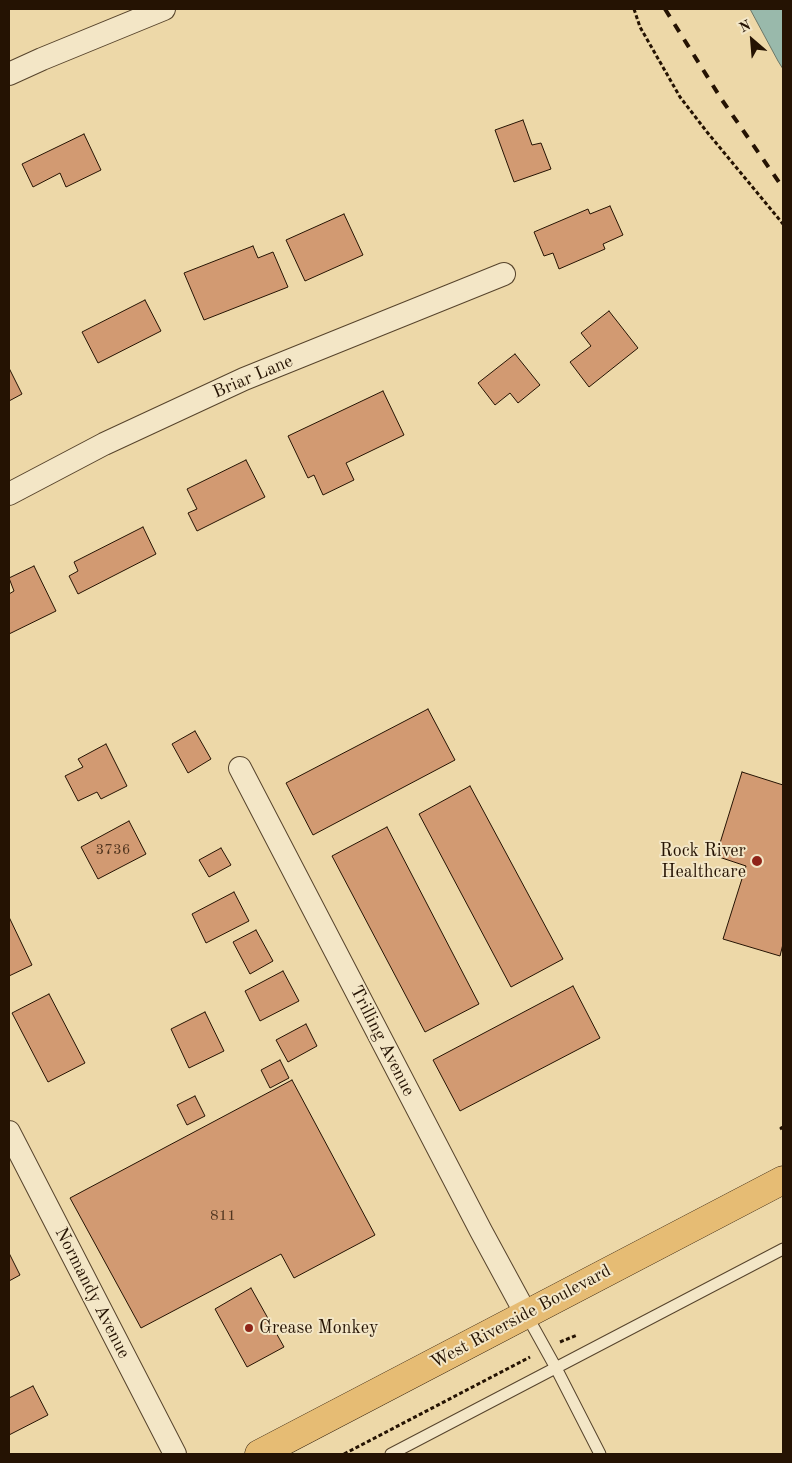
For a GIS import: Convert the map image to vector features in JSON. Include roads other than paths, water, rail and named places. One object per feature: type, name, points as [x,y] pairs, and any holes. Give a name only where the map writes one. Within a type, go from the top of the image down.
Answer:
[{"type":"main road","name":"West Riverside Boulevard","points":[[259,1454],[783,1182]]},
{"type":"street","points":[[9,74],[164,9]]},
{"type":"street","name":"Briar Lane","points":[[9,494],[104,444],[244,379],[504,274]]},
{"type":"street","name":"Trilling Avenue","points":[[240,768],[526,1314]]},
{"type":"street","name":"Normandy Avenue","points":[[9,1132],[175,1454]]},
{"type":"lane","points":[[391,1454],[783,1249]]},
{"type":"lane","points":[[526,1314],[600,1454]]},
{"type":"railway","points":[[665,9],[722,100],[783,188]]},
{"type":"place","name":"Rock River Healthcare","points":[[757,861]]},
{"type":"place","name":"Grease Monkey","points":[[249,1328]]}]
